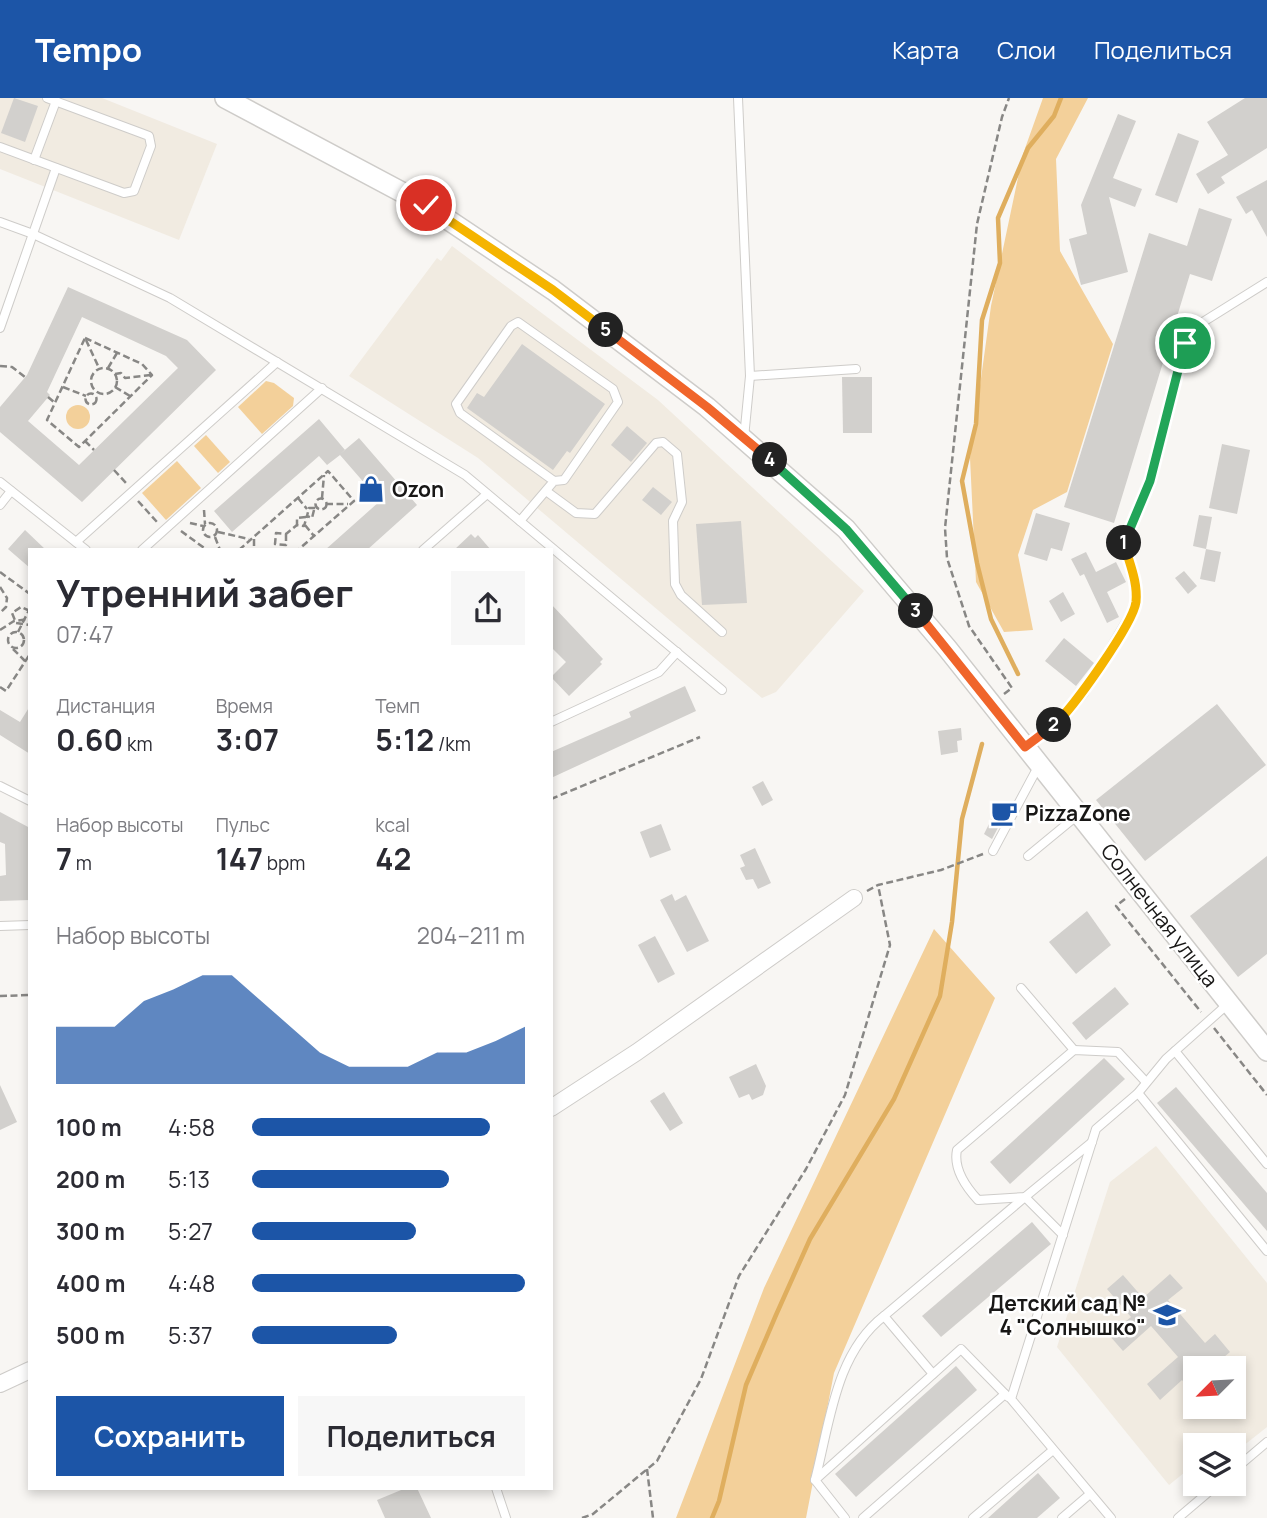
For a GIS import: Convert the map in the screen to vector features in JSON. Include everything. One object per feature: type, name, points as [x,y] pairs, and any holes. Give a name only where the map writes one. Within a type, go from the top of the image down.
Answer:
[{"type":"street","name":"Солнечная улица","points":[[225,98],[426,205],[553,290],[744,438],[846,529],[947,648],[1267,1051]]},
{"type":"street","points":[[553,1107],[637,1052],[855,898]]},
{"type":"street","points":[[0,1384],[28,1371]]},
{"type":"lane","points":[[738,98],[750,376],[744,438]]},
{"type":"lane","points":[[0,147],[34,160],[56,168],[130,194],[136,188],[152,142],[145,134],[51,100],[34,160]]},
{"type":"lane","points":[[0,328],[56,168]]},
{"type":"lane","points":[[0,222],[33,233],[170,298],[465,475],[552,548]]},
{"type":"lane","points":[[1025,747],[1064,717],[1084,693],[1136,605],[1135,579],[1124,543],[1150,481],[1185,343],[1203,321],[1267,282]]},
{"type":"lane","points":[[520,521],[554,481],[564,480],[617,406],[617,398],[613,389],[522,324],[514,323],[458,400],[457,409],[554,481]]},
{"type":"lane","points":[[76,542],[277,362]]},
{"type":"lane","points":[[750,376],[856,369]]},
{"type":"lane","points":[[144,548],[322,388]]},
{"type":"lane","points":[[546,491],[576,513],[595,514],[656,443],[663,442],[678,458],[682,502],[673,522],[675,584],[681,595],[722,632]]},
{"type":"lane","points":[[0,482],[84,548]]},
{"type":"lane","points":[[0,505],[11,491]]},
{"type":"lane","points":[[425,548],[487,494]]},
{"type":"lane","points":[[553,549],[722,690]]},
{"type":"lane","points":[[553,721],[659,673],[677,652]]},
{"type":"lane","points":[[993,851],[1040,765]]},
{"type":"lane","points":[[0,786],[28,797]]},
{"type":"lane","points":[[1028,856],[1079,814]]},
{"type":"lane","points":[[0,926],[28,925]]},
{"type":"lane","points":[[1021,988],[1074,1050]]},
{"type":"lane","points":[[863,1518],[1008,1397],[1096,1129],[1138,1093],[1145,1081],[1175,1051],[1229,1003]]},
{"type":"lane","points":[[1025,1196],[978,1200],[960,1172],[957,1150],[1074,1050],[1118,1052],[1145,1081]]},
{"type":"lane","points":[[1175,1051],[1267,1164]]},
{"type":"lane","points":[[1138,1093],[1267,1251]]},
{"type":"lane","points":[[816,1480],[843,1370],[861,1335],[1092,1142]]},
{"type":"lane","points":[[1025,1196],[1063,1235]]},
{"type":"lane","points":[[884,1316],[933,1374]]},
{"type":"lane","points":[[816,1480],[961,1349],[1008,1397],[1111,1518]]},
{"type":"lane","points":[[1246,1460],[1267,1442]]},
{"type":"lane","points":[[973,1518],[1053,1450]]},
{"type":"lane","points":[[816,1480],[845,1518]]},
{"type":"lane","points":[[497,1490],[506,1518]]},
{"type":"lane","points":[[1062,1518],[1090,1494]]},
{"type":"lane","points":[[1178,1518],[1204,1496]]},
{"type":"path","points":[[991,704],[1012,688],[969,626],[947,558],[944,528],[977,224],[1002,117],[1009,98]]},
{"type":"path","points":[[85,338],[142,365],[152,375]]},
{"type":"path","points":[[85,338],[99,368]]},
{"type":"path","points":[[85,338],[47,420],[79,447],[152,375]]},
{"type":"path","points":[[108,368],[117,353]]},
{"type":"path","points":[[0,366],[12,367],[25,377]]},
{"type":"path","points":[[99,368],[108,368],[115,374],[116,386]]},
{"type":"path","points":[[86,396],[87,403],[94,404],[97,398],[90,380],[99,368]]},
{"type":"path","points":[[115,374],[121,373],[125,378]]},
{"type":"path","points":[[125,378],[152,375]]},
{"type":"path","points":[[62,387],[86,396],[109,393],[125,378]]},
{"type":"path","points":[[116,386],[131,396]]},
{"type":"path","points":[[48,397],[55,403]]},
{"type":"path","points":[[85,441],[94,450]]},
{"type":"path","points":[[114,470],[167,527],[204,548]]},
{"type":"path","points":[[241,548],[328,471],[354,501],[300,548]]},
{"type":"path","points":[[322,499],[324,475]]},
{"type":"path","points":[[298,498],[308,509],[323,509],[327,503]]},
{"type":"path","points":[[268,524],[276,533],[286,534],[297,525],[299,516],[313,518],[316,501],[322,499]]},
{"type":"path","points":[[322,499],[327,503],[350,504]]},
{"type":"path","points":[[204,504],[205,533],[215,537],[219,548]]},
{"type":"path","points":[[308,509],[305,525],[314,536]]},
{"type":"path","points":[[182,523],[213,526],[218,532],[252,538]]},
{"type":"path","points":[[297,525],[305,525]]},
{"type":"path","points":[[215,537],[218,532]]},
{"type":"path","points":[[271,548],[275,544],[276,533]]},
{"type":"path","points":[[286,534],[289,548]]},
{"type":"path","points":[[252,538],[254,548]]},
{"type":"path","points":[[275,544],[286,544]]},
{"type":"path","points":[[0,572],[28,593]]},
{"type":"path","points":[[0,587],[7,598],[6,607],[0,613]]},
{"type":"path","points":[[28,609],[15,609],[12,613],[14,621],[20,625],[28,625]]},
{"type":"path","points":[[8,639],[18,632],[28,610]]},
{"type":"path","points":[[25,661],[0,631],[14,621],[23,617],[28,618]]},
{"type":"path","points":[[18,632],[23,638]]},
{"type":"path","points":[[23,638],[28,637]]},
{"type":"path","points":[[10,646],[19,648],[23,638]]},
{"type":"path","points":[[0,687],[6,691],[28,657]]},
{"type":"path","points":[[553,798],[700,737]]},
{"type":"path","points":[[855,898],[878,885],[941,870],[971,858]]},
{"type":"path","points":[[582,1518],[593,1514],[657,1461],[701,1379],[739,1276],[806,1169],[845,1095],[890,946],[878,885]]},
{"type":"path","points":[[1139,888],[1116,906],[1267,1095]]},
{"type":"path","points":[[0,996],[28,995]]},
{"type":"path","points":[[648,1469],[653,1518]]},
{"type":"shaded area","points":[[0,98],[102,98],[217,144],[179,240],[0,169]]},
{"type":"shaded area","points":[[1043,98],[1088,98],[1056,159],[1060,251],[1113,344],[1067,492],[1033,510],[1018,555],[1033,630],[1004,632],[976,582],[970,458],[991,306],[1023,154]]},
{"type":"shaded area","points":[[452,246],[658,400],[864,591],[776,692],[762,698],[478,458],[349,376],[437,258],[441,261]]},
{"type":"shaded area","points":[[266,381],[274,383],[294,398],[293,406],[262,434],[238,407]]},
{"type":"shaded area","points":[[78,405],[87,408],[90,417],[87,426],[78,429],[69,426],[66,417],[69,408]]},
{"type":"shaded area","points":[[206,435],[230,462],[218,473],[194,446]]},
{"type":"shaded area","points":[[177,461],[201,488],[166,520],[142,493]]},
{"type":"shaded area","points":[[934,929],[995,998],[834,1373],[806,1518],[676,1518],[764,1288]]},
{"type":"shaded area","name":"Детский сад № 4 \"Солнышко\"","points":[[1156,1146],[1267,1283],[1267,1427],[1246,1444],[1246,1433],[1183,1433],[1183,1474],[1169,1485],[1057,1347],[1110,1182]]},
{"type":"building","points":[[14,98],[38,106],[25,142],[1,133]]},
{"type":"building","points":[[1245,98],[1267,98],[1267,148],[1221,177],[1225,183],[1208,194],[1196,174],[1228,155],[1207,122]]},
{"type":"building","points":[[1118,114],[1136,121],[1113,178],[1142,189],[1135,207],[1109,197],[1128,272],[1081,285],[1069,239],[1087,234],[1081,205]]},
{"type":"building","points":[[1178,133],[1199,141],[1177,203],[1155,195]]},
{"type":"building","points":[[1267,180],[1267,237],[1252,210],[1246,214],[1236,197]]},
{"type":"building","points":[[1199,208],[1232,219],[1212,281],[1190,274],[1114,523],[1064,507],[1149,233],[1187,246]]},
{"type":"building","points":[[68,287],[187,340],[216,370],[82,502],[0,432],[0,407],[27,375]],"holes":[[[82,317],[166,356],[178,368],[79,465],[28,421],[50,395],[47,392]]]},
{"type":"building","points":[[522,344],[605,404],[570,453],[567,451],[553,470],[467,408],[477,393],[484,397]]},
{"type":"building","points":[[842,377],[872,377],[872,433],[843,433]]},
{"type":"building","points":[[319,419],[345,450],[359,438],[417,505],[369,548],[327,548],[380,501],[340,455],[327,465],[319,456],[232,532],[214,511]]},
{"type":"building","points":[[627,426],[647,443],[631,462],[611,445]]},
{"type":"building","points":[[1222,444],[1250,450],[1237,514],[1209,508]]},
{"type":"building","points":[[653,487],[672,502],[661,515],[642,500]]},
{"type":"building","points":[[1036,513],[1070,523],[1062,551],[1051,548],[1047,561],[1024,554]]},
{"type":"building","points":[[1199,515],[1212,517],[1206,549],[1193,546]]},
{"type":"building","points":[[741,521],[747,603],[702,605],[696,524]]},
{"type":"building","points":[[25,530],[44,548],[28,548],[28,566],[8,549]]},
{"type":"building","points":[[471,534],[475,538],[478,535],[489,548],[456,548]]},
{"type":"building","points":[[1206,549],[1221,552],[1215,582],[1200,579]]},
{"type":"building","points":[[1086,552],[1096,572],[1116,562],[1126,582],[1107,592],[1119,617],[1107,623],[1084,574],[1080,576],[1071,559]]},
{"type":"building","points":[[1184,571],[1197,586],[1188,594],[1175,578]]},
{"type":"building","points":[[1063,592],[1075,614],[1061,622],[1049,601]]},
{"type":"building","points":[[553,606],[603,659],[600,662],[602,664],[569,696],[553,679],[553,675],[566,662],[553,649]]},
{"type":"building","points":[[1064,638],[1094,663],[1076,686],[1045,661]]},
{"type":"building","points":[[685,686],[696,711],[553,777],[553,751],[631,717],[629,712]]},
{"type":"building","points":[[1217,704],[1266,765],[1145,861],[1096,800]]},
{"type":"building","points":[[28,709],[28,753],[0,735],[0,710],[20,722]]},
{"type":"building","points":[[961,728],[962,740],[957,741],[958,752],[941,755],[938,731]]},
{"type":"building","points":[[763,781],[773,800],[762,806],[752,787]]},
{"type":"building","points":[[999,804],[1008,809],[992,839],[984,834]]},
{"type":"building","points":[[0,812],[28,827],[28,900],[0,901],[0,876],[6,875],[5,844],[0,842]]},
{"type":"building","points":[[661,824],[671,850],[650,858],[640,832]]},
{"type":"building","points":[[755,848],[771,883],[758,889],[753,879],[746,880],[740,868],[745,866],[740,855]]},
{"type":"building","points":[[1267,856],[1267,954],[1238,977],[1190,916]]},
{"type":"building","points":[[672,894],[675,901],[686,895],[709,941],[687,952],[660,900]]},
{"type":"building","points":[[1087,911],[1111,945],[1076,974],[1049,942]]},
{"type":"building","points":[[655,936],[675,974],[658,983],[638,945]]},
{"type":"building","points":[[1115,987],[1129,1004],[1086,1040],[1072,1023]]},
{"type":"building","points":[[1104,1058],[1125,1079],[1010,1184],[990,1162]]},
{"type":"building","points":[[756,1064],[766,1086],[763,1095],[752,1100],[749,1094],[739,1098],[729,1077]]},
{"type":"building","points":[[0,1085],[17,1122],[0,1130]]},
{"type":"building","points":[[1176,1087],[1267,1193],[1267,1231],[1157,1103]]},
{"type":"building","points":[[664,1092],[683,1123],[670,1131],[650,1101]]},
{"type":"building","points":[[1032,1222],[1051,1244],[941,1337],[922,1316]]},
{"type":"building","points":[[1170,1274],[1183,1288],[1168,1300],[1205,1343],[1215,1334],[1230,1352],[1225,1356],[1183,1356],[1183,1381],[1160,1400],[1147,1384],[1178,1357],[1151,1326],[1123,1351],[1109,1335],[1131,1317],[1107,1289],[1123,1275],[1143,1298]]},
{"type":"building","points":[[956,1366],[977,1390],[856,1497],[835,1474]]},
{"type":"building","points":[[1038,1473],[1060,1498],[1037,1518],[988,1518]]},
{"type":"building","points":[[401,1490],[418,1490],[431,1518],[385,1518],[377,1500]]},
{"type":"waterway","points":[[1018,674],[991,619],[977,563],[962,481],[976,424],[982,320],[1000,263],[998,218],[1028,148],[1054,116],[1061,98]]},
{"type":"waterway","points":[[712,1518],[719,1501],[746,1385],[776,1315],[810,1239],[894,1099],[940,996],[952,922],[962,819],[982,744]]},
{"type":"place","name":"Ozon","points":[[371,489]]},
{"type":"place","name":"PizzaZone","points":[[1004,813]]},
{"type":"place","name":"Детский сад № 4 \"Солнышко\"","points":[[1167,1315]]},
{"type":"route","points":[[426,205],[553,290],[707,407],[846,529],[947,648],[1025,747],[1064,717],[1084,693],[1136,605],[1135,579],[1124,543],[1130,522],[1150,481],[1185,343]]}]
